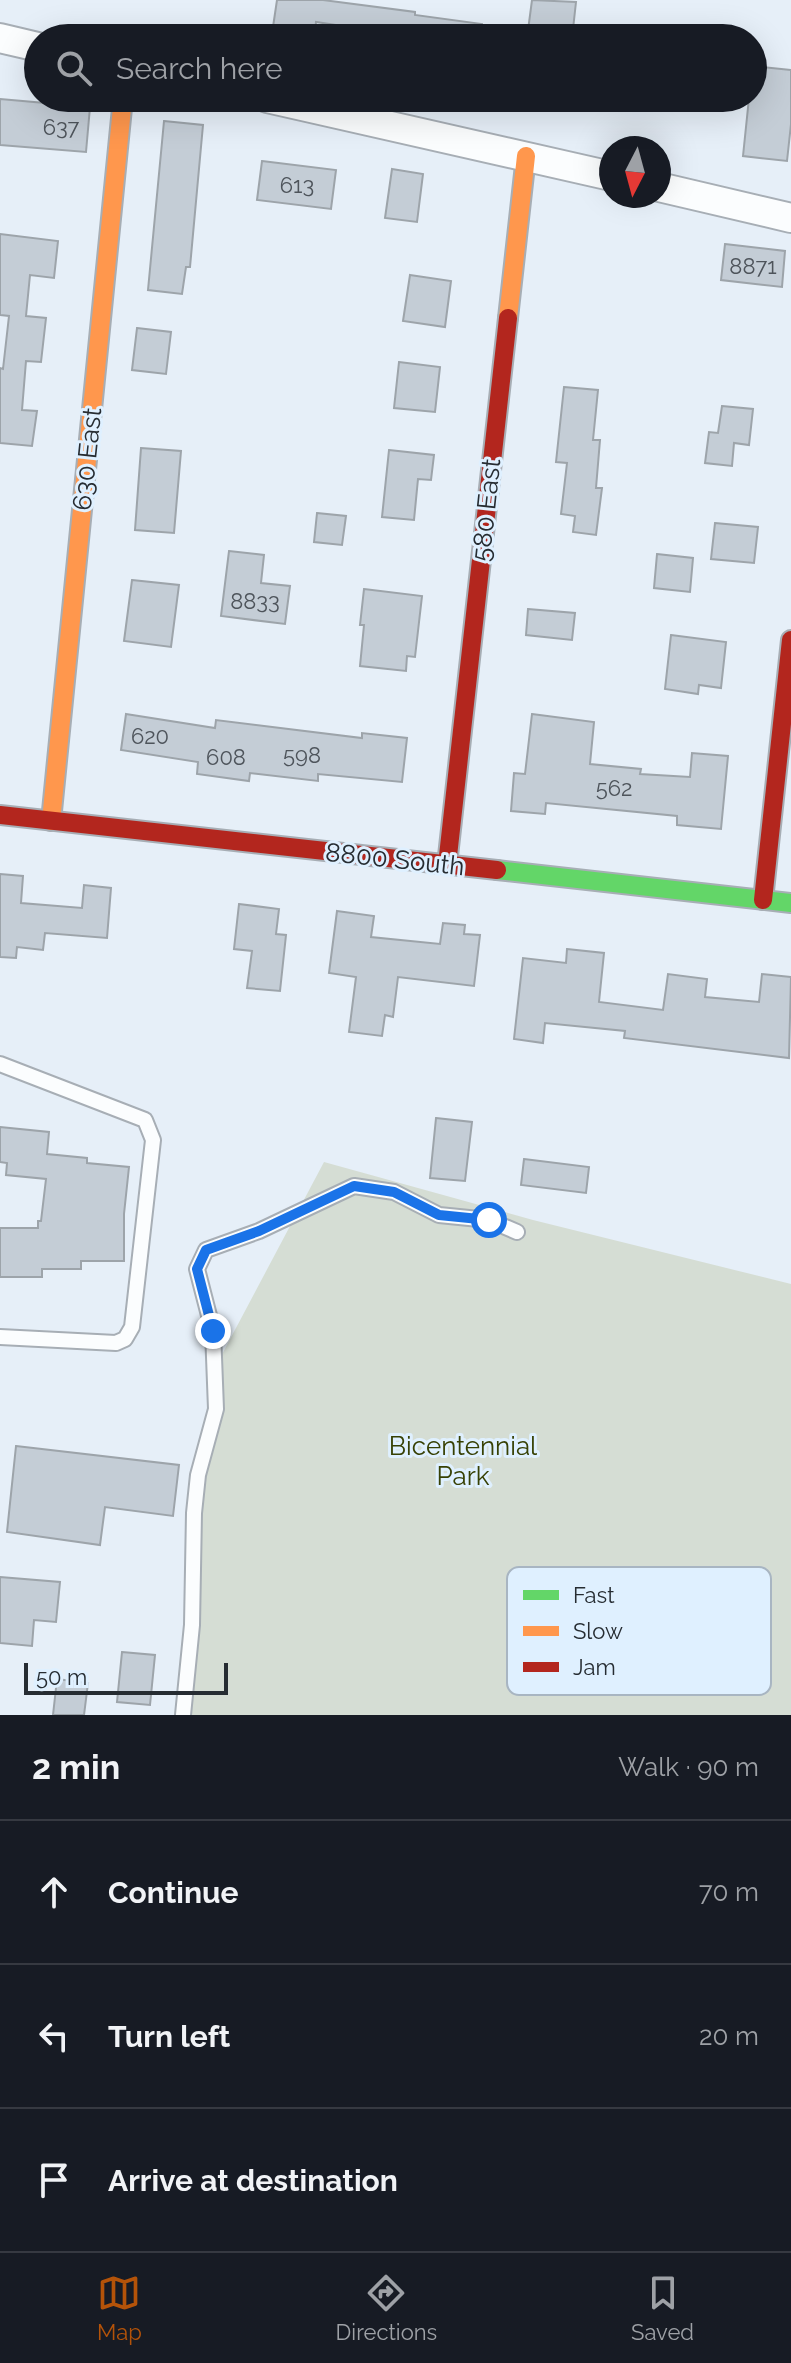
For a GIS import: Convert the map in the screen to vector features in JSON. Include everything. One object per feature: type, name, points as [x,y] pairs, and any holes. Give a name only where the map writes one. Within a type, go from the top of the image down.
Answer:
[{"type":"street","points":[[0,38],[24,44]]},
{"type":"street","name":"630 East","points":[[51,821],[122,112]]},
{"type":"street","points":[[330,112],[599,173]]},
{"type":"street","name":"580 East","points":[[447,865],[526,156]]},
{"type":"street","points":[[671,190],[791,218]]},
{"type":"street","points":[[763,900],[791,640]]},
{"type":"street","name":"8800 South","points":[[0,815],[791,903]]},
{"type":"lane","points":[[0,1064],[145,1120],[153,1140],[132,1327],[125,1339],[116,1343],[0,1337]]},
{"type":"lane","points":[[183,1715],[192,1625],[194,1513],[198,1475],[216,1409],[213,1331],[197,1269],[206,1250],[259,1231],[354,1186],[394,1192],[439,1215],[489,1220],[517,1232]]},
{"type":"green space","name":"Bicentennial Park","points":[[324,1162],[533,1220],[791,1284],[791,1715],[175,1715],[219,1360]]},
{"type":"building","points":[[277,0],[323,0],[482,24],[316,22],[273,24]]},
{"type":"building","points":[[532,0],[576,2],[574,24],[529,24]]},
{"type":"building","points":[[767,67],[791,70],[787,161],[743,156],[748,112],[767,112]]},
{"type":"building","points":[[0,99],[24,101],[24,112],[90,112],[86,152],[0,145]]},
{"type":"building","points":[[164,121],[203,125],[190,267],[186,267],[182,294],[148,290]]},
{"type":"building","points":[[262,161],[336,170],[331,209],[257,200]]},
{"type":"building","points":[[392,169],[423,174],[417,222],[385,218]]},
{"type":"building","points":[[0,234],[58,241],[54,278],[30,275],[26,316],[46,318],[41,362],[26,361],[22,410],[37,411],[32,446],[0,443],[0,368],[3,369],[9,316],[0,315]]},
{"type":"building","points":[[725,244],[785,251],[782,287],[721,280]]},
{"type":"building","points":[[410,275],[451,281],[445,327],[403,321]]},
{"type":"building","points":[[137,328],[171,332],[166,374],[132,370]]},
{"type":"building","points":[[399,362],[440,367],[435,412],[394,408]]},
{"type":"building","points":[[564,387],[598,390],[593,440],[600,440],[596,488],[602,488],[596,535],[573,532],[575,516],[561,514],[567,463],[556,462]]},
{"type":"building","points":[[722,406],[753,409],[749,445],[734,443],[732,466],[705,463],[709,432],[718,433]]},
{"type":"building","points":[[141,448],[181,451],[174,533],[135,530]]},
{"type":"building","points":[[389,450],[434,455],[431,480],[418,479],[414,520],[382,517]]},
{"type":"building","points":[[317,513],[346,516],[342,545],[314,542]]},
{"type":"building","points":[[715,523],[758,527],[754,563],[711,559]]},
{"type":"building","points":[[229,551],[264,555],[261,583],[290,586],[285,624],[221,616]]},
{"type":"building","points":[[657,554],[693,558],[690,592],[654,588]]},
{"type":"building","points":[[132,580],[179,585],[171,647],[124,641]]},
{"type":"building","points":[[364,589],[422,596],[415,657],[407,656],[406,671],[360,666]]},
{"type":"building","points":[[528,609],[575,613],[572,640],[526,635]]},
{"type":"building","points":[[671,635],[726,642],[721,688],[699,685],[698,694],[665,689]]},
{"type":"building","points":[[126,714],[215,728],[216,720],[362,738],[362,733],[407,738],[402,782],[318,774],[318,781],[250,773],[249,781],[197,774],[198,762],[121,750]]},
{"type":"building","points":[[532,714],[594,722],[590,764],[641,769],[640,774],[690,777],[692,753],[728,756],[721,829],[677,825],[677,816],[546,803],[545,814],[511,811],[514,773],[525,774]]},
{"type":"building","points":[[0,874],[23,876],[21,903],[82,908],[84,885],[111,888],[107,938],[45,933],[43,950],[17,947],[16,958],[0,957]]},
{"type":"building","points":[[239,904],[279,909],[276,934],[286,935],[280,991],[247,988],[252,951],[234,949]]},
{"type":"building","points":[[337,911],[374,916],[371,937],[440,944],[443,923],[465,925],[464,934],[480,935],[474,986],[398,977],[393,1017],[385,1015],[382,1036],[349,1032],[356,977],[329,973]]},
{"type":"building","points":[[567,949],[604,953],[599,1002],[663,1010],[668,974],[707,979],[705,997],[759,1002],[762,974],[791,977],[789,1058],[624,1038],[625,1031],[545,1023],[543,1043],[514,1039],[523,958],[566,963]]},
{"type":"building","points":[[436,1118],[472,1122],[465,1181],[430,1178]]},
{"type":"building","points":[[0,1127],[49,1132],[47,1154],[87,1158],[87,1163],[129,1167],[124,1214],[124,1261],[81,1261],[81,1269],[42,1269],[42,1277],[0,1277],[0,1228],[38,1228],[46,1179],[6,1175],[7,1163],[0,1162]]},
{"type":"building","points":[[524,1159],[589,1167],[586,1193],[521,1185]]},
{"type":"building","points":[[16,1446],[179,1465],[173,1516],[105,1507],[100,1545],[7,1532]]},
{"type":"building","points":[[0,1577],[60,1582],[56,1622],[34,1620],[32,1646],[0,1643]]},
{"type":"building","points":[[122,1652],[155,1655],[150,1705],[117,1702]]},
{"type":"building","points":[[57,1679],[88,1683],[84,1715],[53,1715]]},
{"type":"traffic: fast","points":[[497,870],[791,903]]},
{"type":"traffic: slow","points":[[51,821],[122,112]]},
{"type":"traffic: slow","points":[[508,318],[526,156]]},
{"type":"traffic: jam","points":[[447,865],[508,318]]},
{"type":"traffic: jam","points":[[763,900],[791,640]]},
{"type":"traffic: jam","points":[[0,815],[497,870]]},
{"type":"route","points":[[213,1331],[197,1269],[206,1250],[259,1231],[354,1186],[394,1192],[439,1215],[489,1220]]}]
